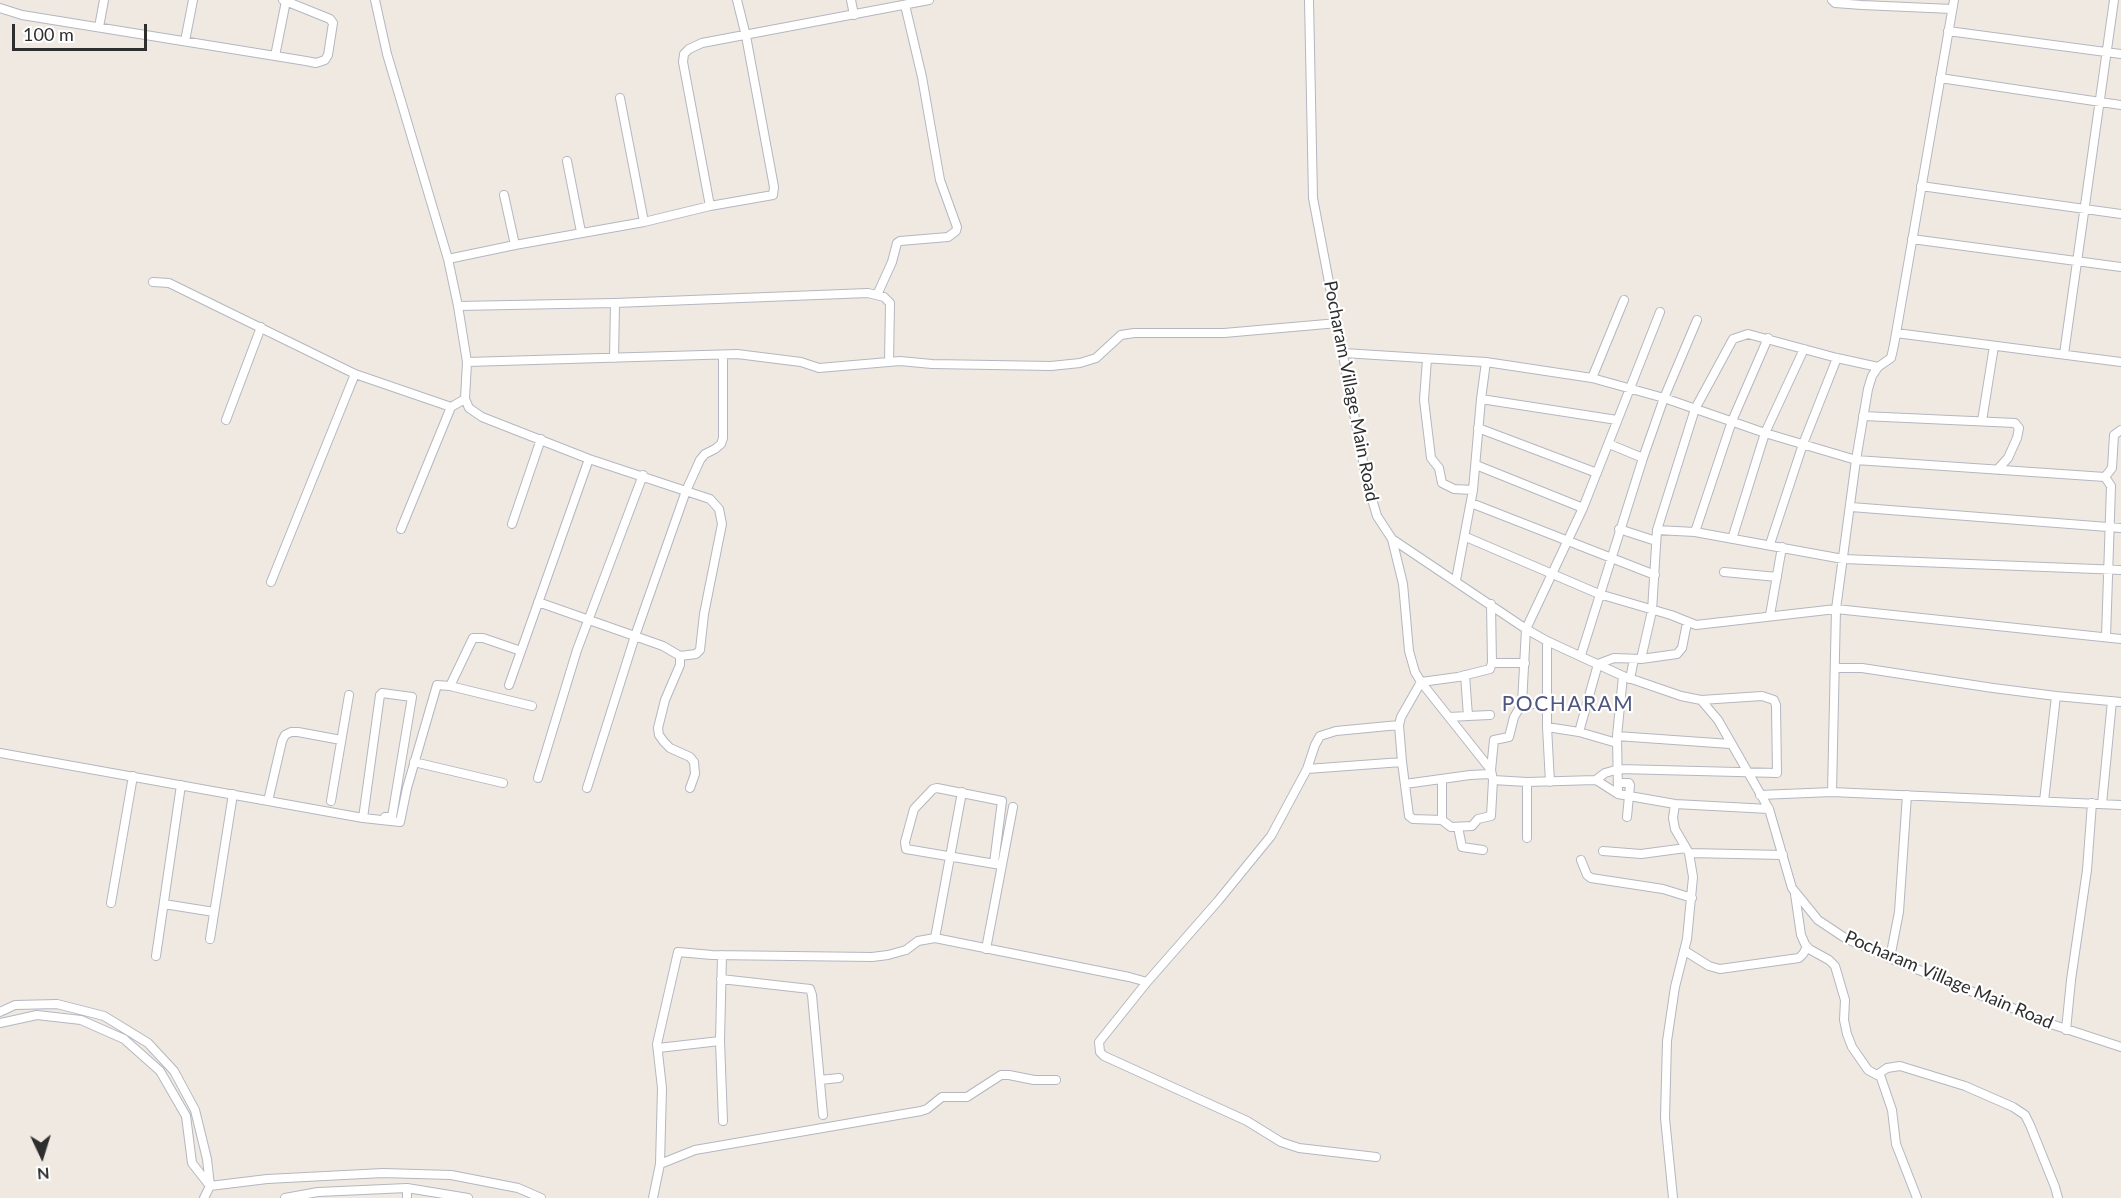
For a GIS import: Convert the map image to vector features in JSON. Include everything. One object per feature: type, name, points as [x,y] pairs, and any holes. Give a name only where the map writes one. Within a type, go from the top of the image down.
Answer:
[{"type":"street","points":[[99,27],[104,0]]},
{"type":"street","points":[[185,41],[193,0]]},
{"type":"street","points":[[375,0],[387,54],[448,259],[467,363],[465,399],[469,408],[474,413],[589,459],[711,499],[716,504],[722,524],[704,614],[700,650],[696,654],[680,656]]},
{"type":"street","points":[[448,259],[581,232],[644,222],[710,206],[770,197],[774,192],[746,36],[736,0]]},
{"type":"street","points":[[851,0],[854,15]]},
{"type":"street","points":[[710,206],[683,62],[684,54],[689,49],[702,43],[929,0]]},
{"type":"street","name":"Pocharam Village Main Road","points":[[1310,0],[1313,198],[1367,482],[1377,516],[1392,539],[1547,641],[1626,678],[1701,700],[1718,720],[1768,809],[1795,893],[1818,920],[1845,938],[1890,958],[2066,1029],[2121,1047]]},
{"type":"street","points":[[1832,0],[1835,3],[1953,5],[1891,358],[1878,367],[1872,376],[1856,460],[1836,609],[1832,792]]},
{"type":"street","points":[[2064,354],[2115,0]]},
{"type":"street","points":[[0,8],[22,15],[316,63],[325,60],[328,55],[333,23],[284,1],[275,56]]},
{"type":"street","points":[[877,295],[892,262],[897,243],[948,237],[956,231],[957,227],[940,180],[922,77],[905,5]]},
{"type":"street","points":[[1948,31],[2121,54]]},
{"type":"street","points":[[1940,78],[2121,105]]},
{"type":"street","points":[[620,98],[644,222]]},
{"type":"street","points":[[567,161],[581,232]]},
{"type":"street","points":[[1921,186],[2121,214]]},
{"type":"street","points":[[504,195],[515,245]]},
{"type":"street","points":[[1912,239],[2121,267]]},
{"type":"street","points":[[153,282],[169,284],[354,374],[451,407]]},
{"type":"street","points":[[458,306],[615,303],[868,293],[884,297],[890,303],[889,362]]},
{"type":"street","points":[[1592,378],[1624,300]]},
{"type":"street","points":[[614,358],[615,303]]},
{"type":"street","points":[[1491,604],[1492,663],[1490,669],[1421,682],[1404,709],[1399,725],[1402,762],[1409,816],[1417,819],[1442,820],[1448,826],[1458,827],[1472,826],[1478,819],[1490,817],[1494,740],[1509,737],[1514,717],[1522,704],[1526,629],[1583,507],[1660,312]]},
{"type":"street","points":[[1581,655],[1643,458],[1664,398],[1697,320]]},
{"type":"street","points":[[467,363],[723,355],[769,357],[801,362],[819,368],[900,361],[932,364],[1066,365],[1096,358],[1121,335],[1224,333],[1338,323]]},
{"type":"street","points":[[226,420],[261,327]]},
{"type":"street","points":[[1896,333],[2121,362]]},
{"type":"street","points":[[1617,794],[1617,740],[1626,678],[1637,659],[1652,611],[1656,530],[1695,409],[1733,339],[1748,334],[1878,367]]},
{"type":"street","points":[[1695,532],[1732,421],[1768,338]]},
{"type":"street","points":[[1983,421],[1994,346]]},
{"type":"street","points":[[1732,538],[1765,433],[1804,349]]},
{"type":"street","points":[[1344,353],[1486,362],[1592,378],[1664,398],[1765,433],[1856,460],[2105,477]]},
{"type":"street","points":[[587,788],[635,636],[686,491],[700,460],[705,454],[715,449],[723,438],[723,355]]},
{"type":"street","points":[[1770,544],[1803,444],[1837,358]]},
{"type":"street","points":[[1427,359],[1424,400],[1431,458],[1439,468],[1442,483],[1454,489],[1473,490]]},
{"type":"street","points":[[1456,580],[1466,537],[1473,490],[1486,362]]},
{"type":"street","points":[[271,582],[354,374]]},
{"type":"street","points":[[401,529],[451,407],[465,399]]},
{"type":"street","points":[[1481,399],[1617,420]]},
{"type":"street","points":[[1863,416],[2015,423],[2019,428],[2013,449],[1997,470]]},
{"type":"street","points":[[1478,428],[1597,473]]},
{"type":"street","points":[[2105,477],[2112,468],[2114,435],[2121,430]]},
{"type":"street","points":[[512,524],[541,439]]},
{"type":"street","points":[[1609,444],[1643,458]]},
{"type":"street","points":[[509,685],[589,459]]},
{"type":"street","points":[[1476,465],[1583,507]]},
{"type":"street","points":[[537,778],[577,650],[643,475]]},
{"type":"street","points":[[2105,477],[2111,486],[2106,637]]},
{"type":"street","points":[[1471,503],[1655,575]]},
{"type":"street","points":[[1851,507],[2121,528]]},
{"type":"street","points":[[1619,529],[1656,541]]},
{"type":"street","points":[[1656,530],[1695,532],[1844,559],[2121,570]]},
{"type":"street","points":[[1466,537],[1599,594],[1702,626],[1770,615],[1836,609],[2121,639]]},
{"type":"street","points":[[1392,539],[1403,584],[1408,651],[1415,672],[1491,774]]},
{"type":"street","points":[[1770,615],[1782,547]]},
{"type":"street","points":[[1724,572],[1777,577]]},
{"type":"street","points":[[538,602],[676,651],[680,656],[680,665],[665,700],[658,728],[659,735],[670,748],[690,757],[694,762],[695,774],[690,788]]},
{"type":"street","points":[[1579,732],[1598,664],[1614,658],[1637,659],[1673,655],[1680,652],[1687,623]]},
{"type":"street","points":[[450,686],[473,638],[483,638],[521,651]]},
{"type":"street","points":[[1547,641],[1547,727],[1550,782]]},
{"type":"street","points":[[1492,663],[1525,663]]},
{"type":"street","points":[[1835,668],[1862,668],[1993,688],[2117,702],[2102,804]]},
{"type":"street","points":[[1465,675],[1468,716]]},
{"type":"street","points":[[0,753],[400,822],[435,687],[440,684],[532,706]]},
{"type":"street","points":[[382,693],[412,697],[392,817],[364,816],[380,696],[382,693]]},
{"type":"street","points":[[331,801],[349,695]]},
{"type":"street","points":[[1405,784],[1491,774],[1527,782],[1596,780],[1605,773],[1618,769],[1777,773],[1774,700],[1762,696],[1701,700]]},
{"type":"street","points":[[2044,801],[2056,696]]},
{"type":"street","points":[[1522,704],[1547,704]]},
{"type":"street","points":[[1449,717],[1490,715]]},
{"type":"street","points":[[1376,1157],[1299,1148],[1281,1142],[1247,1121],[1104,1056],[1099,1048],[1099,1042],[1271,836],[1306,769],[1320,736],[1336,731],[1399,725]]},
{"type":"street","points":[[1547,727],[1617,740],[1730,744]]},
{"type":"street","points":[[268,801],[285,735],[298,732],[341,740]]},
{"type":"street","points":[[414,762],[503,783]]},
{"type":"street","points":[[1306,769],[1402,762]]},
{"type":"street","points":[[111,903],[134,776]]},
{"type":"street","points":[[1442,779],[1442,820]]},
{"type":"street","points":[[1596,780],[1617,794],[1630,797],[1675,804],[1768,809]]},
{"type":"street","points":[[1527,782],[1527,838]]},
{"type":"street","points":[[1618,783],[1629,783],[1630,797],[1627,817]]},
{"type":"street","points":[[156,956],[181,785]]},
{"type":"street","points":[[986,949],[998,864],[1004,802],[962,792],[933,789],[914,809],[905,842],[906,849],[998,864]]},
{"type":"street","points":[[935,938],[962,792]]},
{"type":"street","points":[[1760,795],[1832,792],[2121,805]]},
{"type":"street","points":[[210,939],[233,794]]},
{"type":"street","points":[[1890,958],[1899,912],[1907,795]]},
{"type":"street","points":[[2066,1029],[2087,870],[2092,803]]},
{"type":"street","points":[[1673,1198],[1665,1118],[1667,1041],[1685,951],[1692,897],[1688,850],[1675,830],[1673,818],[1675,804]]},
{"type":"street","points":[[998,864],[1013,807]]},
{"type":"street","points":[[1458,827],[1462,848],[1483,850]]},
{"type":"street","points":[[1603,851],[1641,854],[1688,850],[1783,855]]},
{"type":"street","points":[[1581,860],[1587,875],[1591,878],[1663,889],[1692,897]]},
{"type":"street","points":[[1795,893],[1801,935],[1808,947],[1835,966],[1845,1000],[1844,1020],[1852,1047],[1868,1070],[1875,1075],[1880,1075]]},
{"type":"street","points":[[164,904],[214,912]]},
{"type":"street","points":[[653,1198],[660,1164],[662,1098],[658,1048],[678,952],[722,955],[872,957],[906,950],[924,939],[935,938],[1148,982]]},
{"type":"street","points":[[1685,951],[1709,966],[1720,969],[1799,957],[1808,947]]},
{"type":"street","points":[[722,955],[720,1041],[723,1121]]},
{"type":"street","points":[[721,979],[810,989],[823,1115]]},
{"type":"street","points":[[0,1012],[15,1005],[57,1004],[104,1016],[148,1043],[174,1071],[195,1110],[207,1159],[210,1186],[204,1198]]},
{"type":"street","points":[[0,1023],[37,1015],[81,1020],[124,1039],[160,1071],[186,1116],[192,1163],[210,1186]]},
{"type":"street","points":[[658,1048],[720,1041]]},
{"type":"street","points":[[1880,1075],[1887,1068],[1900,1066],[1965,1086],[2013,1107],[2025,1115],[2058,1198]]},
{"type":"street","points":[[660,1164],[695,1150],[921,1111],[942,1097],[967,1097],[1001,1075],[1034,1080],[1056,1080]]},
{"type":"street","points":[[1880,1075],[1892,1110],[1896,1144],[1917,1198]]},
{"type":"street","points":[[820,1080],[839,1078]]},
{"type":"street","points":[[210,1186],[267,1179],[383,1173],[452,1175],[518,1188],[541,1198]]},
{"type":"street","points":[[406,1198],[407,1188]]},
{"type":"street","points":[[285,1198],[407,1188],[468,1198]]},
{"type":"district","name":"POCHARAM","points":[[1568,704]]}]
